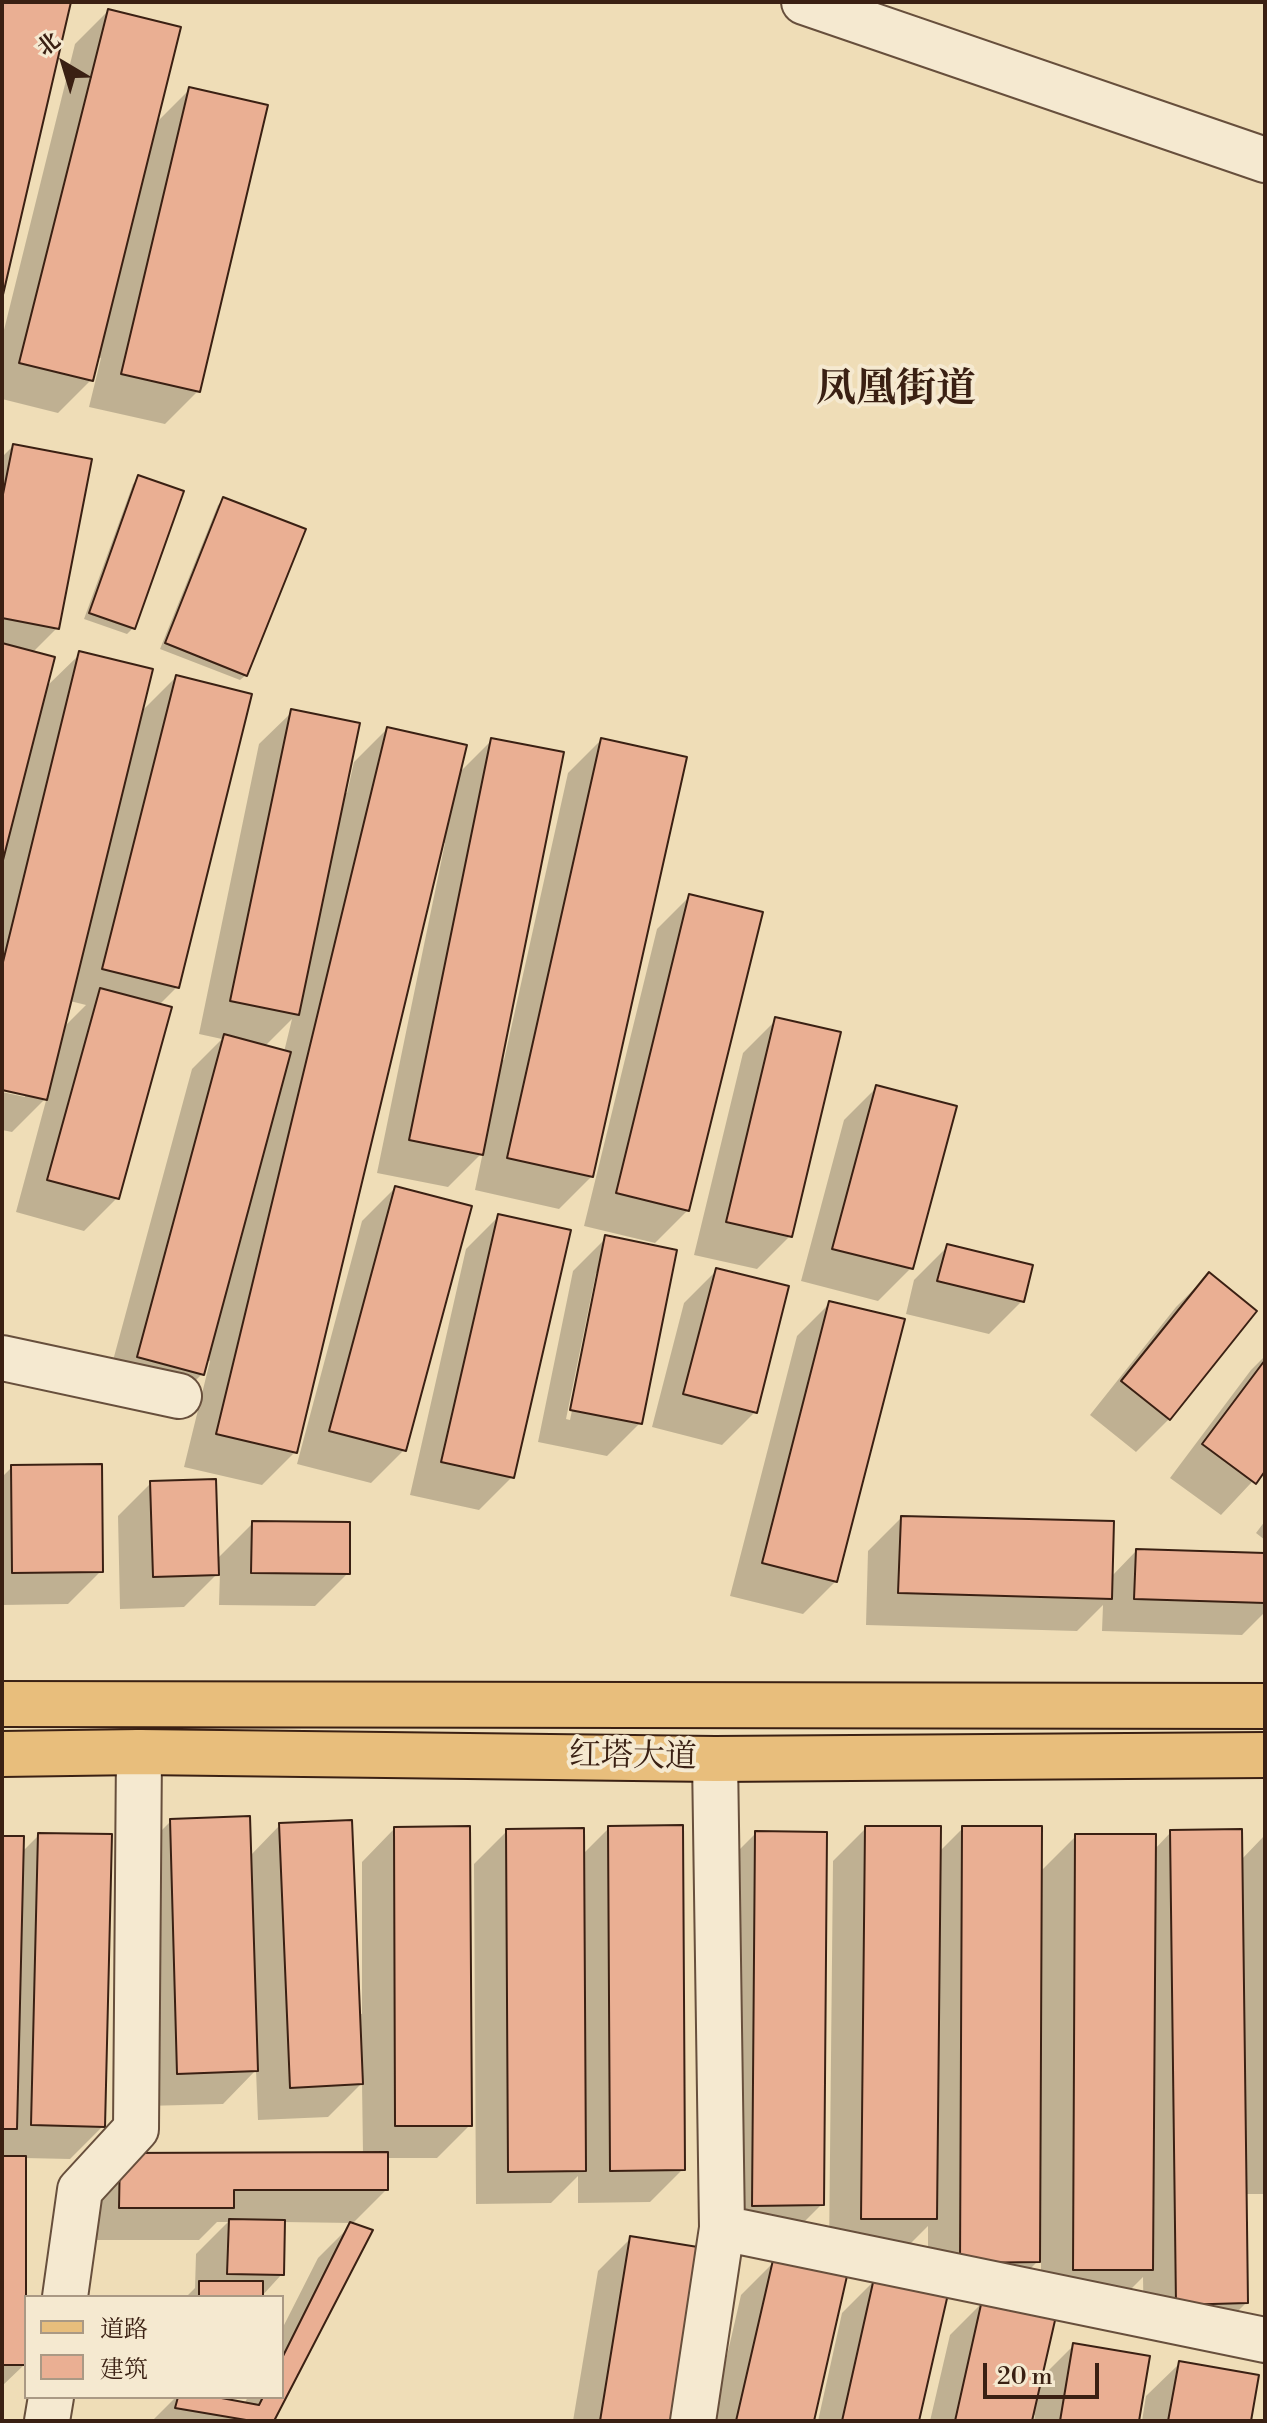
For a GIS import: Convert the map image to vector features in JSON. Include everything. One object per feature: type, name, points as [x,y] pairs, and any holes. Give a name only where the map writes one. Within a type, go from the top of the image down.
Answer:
[{"type":"main road","name":"红塔大道","points":[[2,1704],[1265,1706]]},
{"type":"main road","name":"红塔大道","points":[[2,1754],[139,1752],[715,1759],[1265,1755]]},
{"type":"street","points":[[804,2],[1265,160]]},
{"type":"street","points":[[2,1358],[179,1396]]},
{"type":"street","points":[[65,2295],[80,2190],[136,2129],[139,1752]]},
{"type":"street","points":[[693,2421],[722,2228],[715,1759]]},
{"type":"street","points":[[722,2228],[1265,2340]]},
{"type":"street","points":[[47,2421],[51,2399]]},
{"type":"building","points":[[2,2],[71,2],[2,299]]},
{"type":"building","points":[[108,9],[181,27],[93,381],[19,363]]},
{"type":"building","points":[[189,87],[268,105],[200,392],[121,374]]},
{"type":"building","points":[[13,444],[92,459],[59,629],[2,618],[2,499]]},
{"type":"building","points":[[138,475],[184,491],[135,629],[89,613]]},
{"type":"building","points":[[223,497],[306,529],[247,676],[165,643]]},
{"type":"building","points":[[2,643],[55,657],[2,864]]},
{"type":"building","points":[[79,651],[153,669],[47,1100],[2,1090],[2,966]]},
{"type":"building","points":[[176,675],[252,694],[179,988],[102,969]]},
{"type":"building","points":[[291,709],[360,723],[299,1015],[230,1001]]},
{"type":"building","points":[[387,727],[467,745],[297,1453],[216,1434]]},
{"type":"building","points":[[491,738],[564,752],[483,1155],[409,1140]]},
{"type":"building","points":[[601,738],[687,757],[593,1177],[507,1158]]},
{"type":"building","points":[[689,894],[763,912],[689,1211],[616,1193]]},
{"type":"building","points":[[100,988],[172,1007],[119,1199],[47,1180]]},
{"type":"building","points":[[775,1017],[841,1032],[792,1237],[726,1222]]},
{"type":"building","points":[[224,1034],[291,1052],[204,1375],[137,1357]]},
{"type":"building","points":[[876,1085],[957,1106],[913,1269],[832,1249]]},
{"type":"building","points":[[395,1186],[472,1206],[406,1451],[329,1431]]},
{"type":"building","points":[[498,1214],[571,1230],[514,1478],[441,1462]]},
{"type":"building","points":[[605,1235],[677,1250],[642,1424],[570,1410]]},
{"type":"building","points":[[947,1244],[1033,1265],[1024,1302],[937,1281]]},
{"type":"building","points":[[716,1268],[789,1286],[757,1413],[683,1394]]},
{"type":"building","points":[[1209,1272],[1257,1311],[1170,1420],[1121,1381]]},
{"type":"building","points":[[829,1301],[905,1319],[837,1582],[762,1563]]},
{"type":"building","points":[[1265,1360],[1265,1471],[1256,1484],[1202,1444]]},
{"type":"building","points":[[102,1464],[103,1572],[12,1573],[11,1465]]},
{"type":"building","points":[[216,1479],[219,1575],[153,1577],[150,1481]]},
{"type":"building","points":[[901,1516],[1114,1521],[1112,1599],[898,1593]]},
{"type":"building","points":[[252,1521],[350,1522],[350,1574],[251,1573]]},
{"type":"building","points":[[1136,1549],[1265,1553],[1265,1603],[1134,1599]]},
{"type":"building","points":[[250,1816],[258,2071],[177,2074],[170,1819]]},
{"type":"building","points":[[352,1820],[363,2084],[290,2088],[279,1823]]},
{"type":"building","points":[[683,1825],[685,2170],[610,2171],[608,1826]]},
{"type":"building","points":[[470,1826],[472,2126],[395,2126],[394,1827]]},
{"type":"building","points":[[865,1826],[941,1826],[937,2219],[861,2219]]},
{"type":"building","points":[[962,1826],[1042,1826],[1040,2262],[960,2263]]},
{"type":"building","points":[[584,1828],[586,2171],[508,2172],[506,1829]]},
{"type":"building","points":[[1242,1829],[1248,2303],[1176,2305],[1170,1830]]},
{"type":"building","points":[[755,1831],[827,1832],[824,2205],[752,2206]]},
{"type":"building","points":[[38,1833],[112,1834],[105,2127],[31,2125]]},
{"type":"building","points":[[1075,1834],[1156,1834],[1153,2270],[1073,2270]]},
{"type":"building","points":[[2,1836],[24,1836],[17,2129],[2,2129]]},
{"type":"building","points":[[388,2152],[388,2190],[234,2190],[234,2208],[119,2208],[120,2153]]},
{"type":"building","points":[[2,2156],[26,2156],[24,2365],[2,2365]]},
{"type":"building","points":[[229,2219],[285,2220],[284,2275],[227,2274]]},
{"type":"building","points":[[350,2222],[373,2230],[274,2421],[252,2421],[175,2408],[177,2399],[227,2399],[259,2405],[262,2399],[284,2399],[284,2354]]},
{"type":"building","points":[[630,2236],[704,2248],[676,2421],[600,2421]]},
{"type":"building","points":[[773,2260],[847,2276],[814,2421],[736,2421]]},
{"type":"building","points":[[874,2278],[948,2294],[919,2421],[842,2421]]},
{"type":"building","points":[[199,2281],[263,2281],[263,2295],[199,2295]]},
{"type":"building","points":[[982,2300],[1056,2316],[1032,2421],[955,2421]]},
{"type":"building","points":[[1073,2343],[1150,2356],[1139,2421],[1060,2421]]},
{"type":"building","points":[[1179,2361],[1259,2375],[1251,2421],[1168,2421]]},
{"type":"district","name":"凤凰街道","points":[[896,391]]}]
